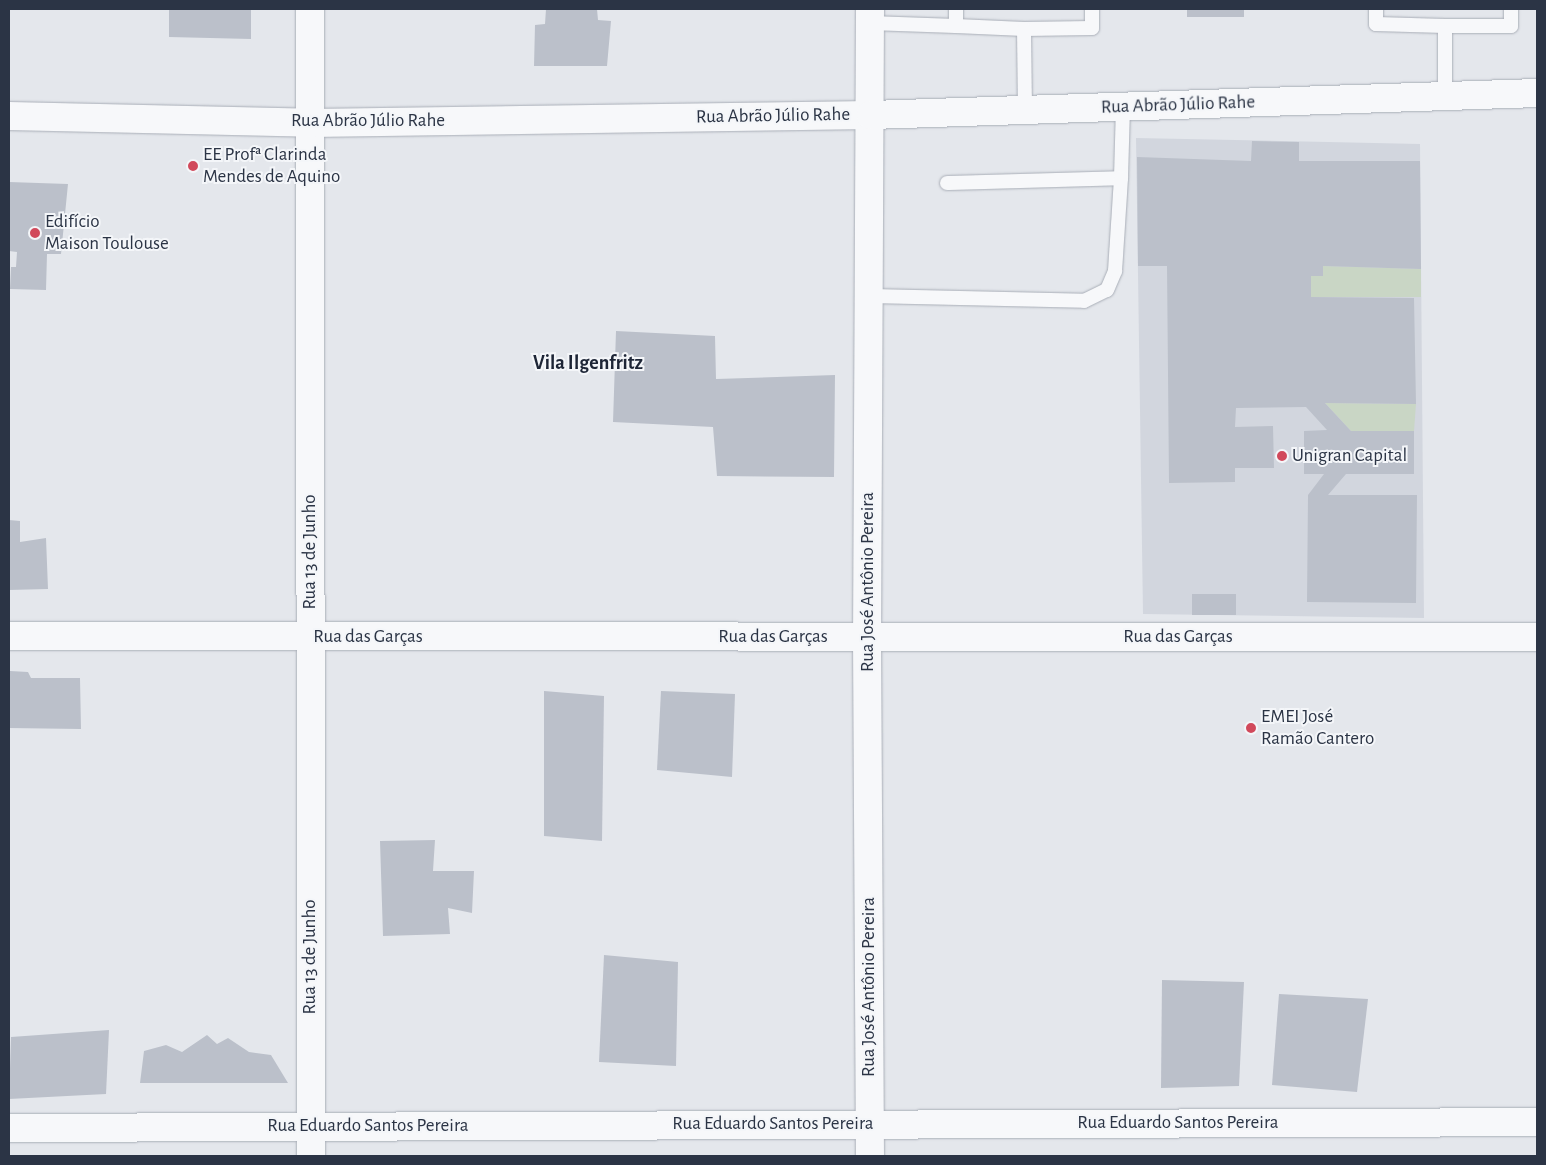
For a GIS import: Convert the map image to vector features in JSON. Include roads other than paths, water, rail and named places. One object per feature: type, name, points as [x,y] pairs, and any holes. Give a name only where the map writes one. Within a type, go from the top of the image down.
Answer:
[{"type":"street","name":"Rua 13 de Junho","points":[[310,9],[309,636],[311,1156]]},
{"type":"street","name":"Rua José Antônio Pereira","points":[[870,16],[867,637],[870,1156]]},
{"type":"street","name":"Rua Abrão Júlio Rahe","points":[[9,116],[311,122],[871,115],[1537,93]]},
{"type":"street","name":"Rua das Garças","points":[[9,636],[1537,637]]},
{"type":"street","name":"Rua Eduardo Santos Pereira","points":[[9,1128],[870,1123],[1537,1122]]},
{"type":"lane","points":[[956,9],[956,26]]},
{"type":"lane","points":[[870,16],[956,26],[1024,29],[1092,28],[1092,9]]},
{"type":"lane","points":[[1376,9],[1376,24],[1444,26],[1511,26],[1511,9]]},
{"type":"lane","points":[[1444,26],[1445,96]]},
{"type":"lane","points":[[1024,29],[1025,110]]},
{"type":"lane","points":[[870,296],[1084,301],[1107,290],[1115,270],[1123,106]]},
{"type":"lane","points":[[947,183],[1120,178]]},
{"type":"place","name":"EE Profª Clarinda Mendes de Aquino","points":[[193,166]]},
{"type":"place","name":"Edifício Maison Toulouse","points":[[35,233]]},
{"type":"place","name":"Unigran Capital","points":[[1282,456]]},
{"type":"place","name":"EMEI José Ramão Cantero","points":[[1251,728]]},
{"type":"district","name":"Vila Ilgenfritz","points":[[588,363]]}]
